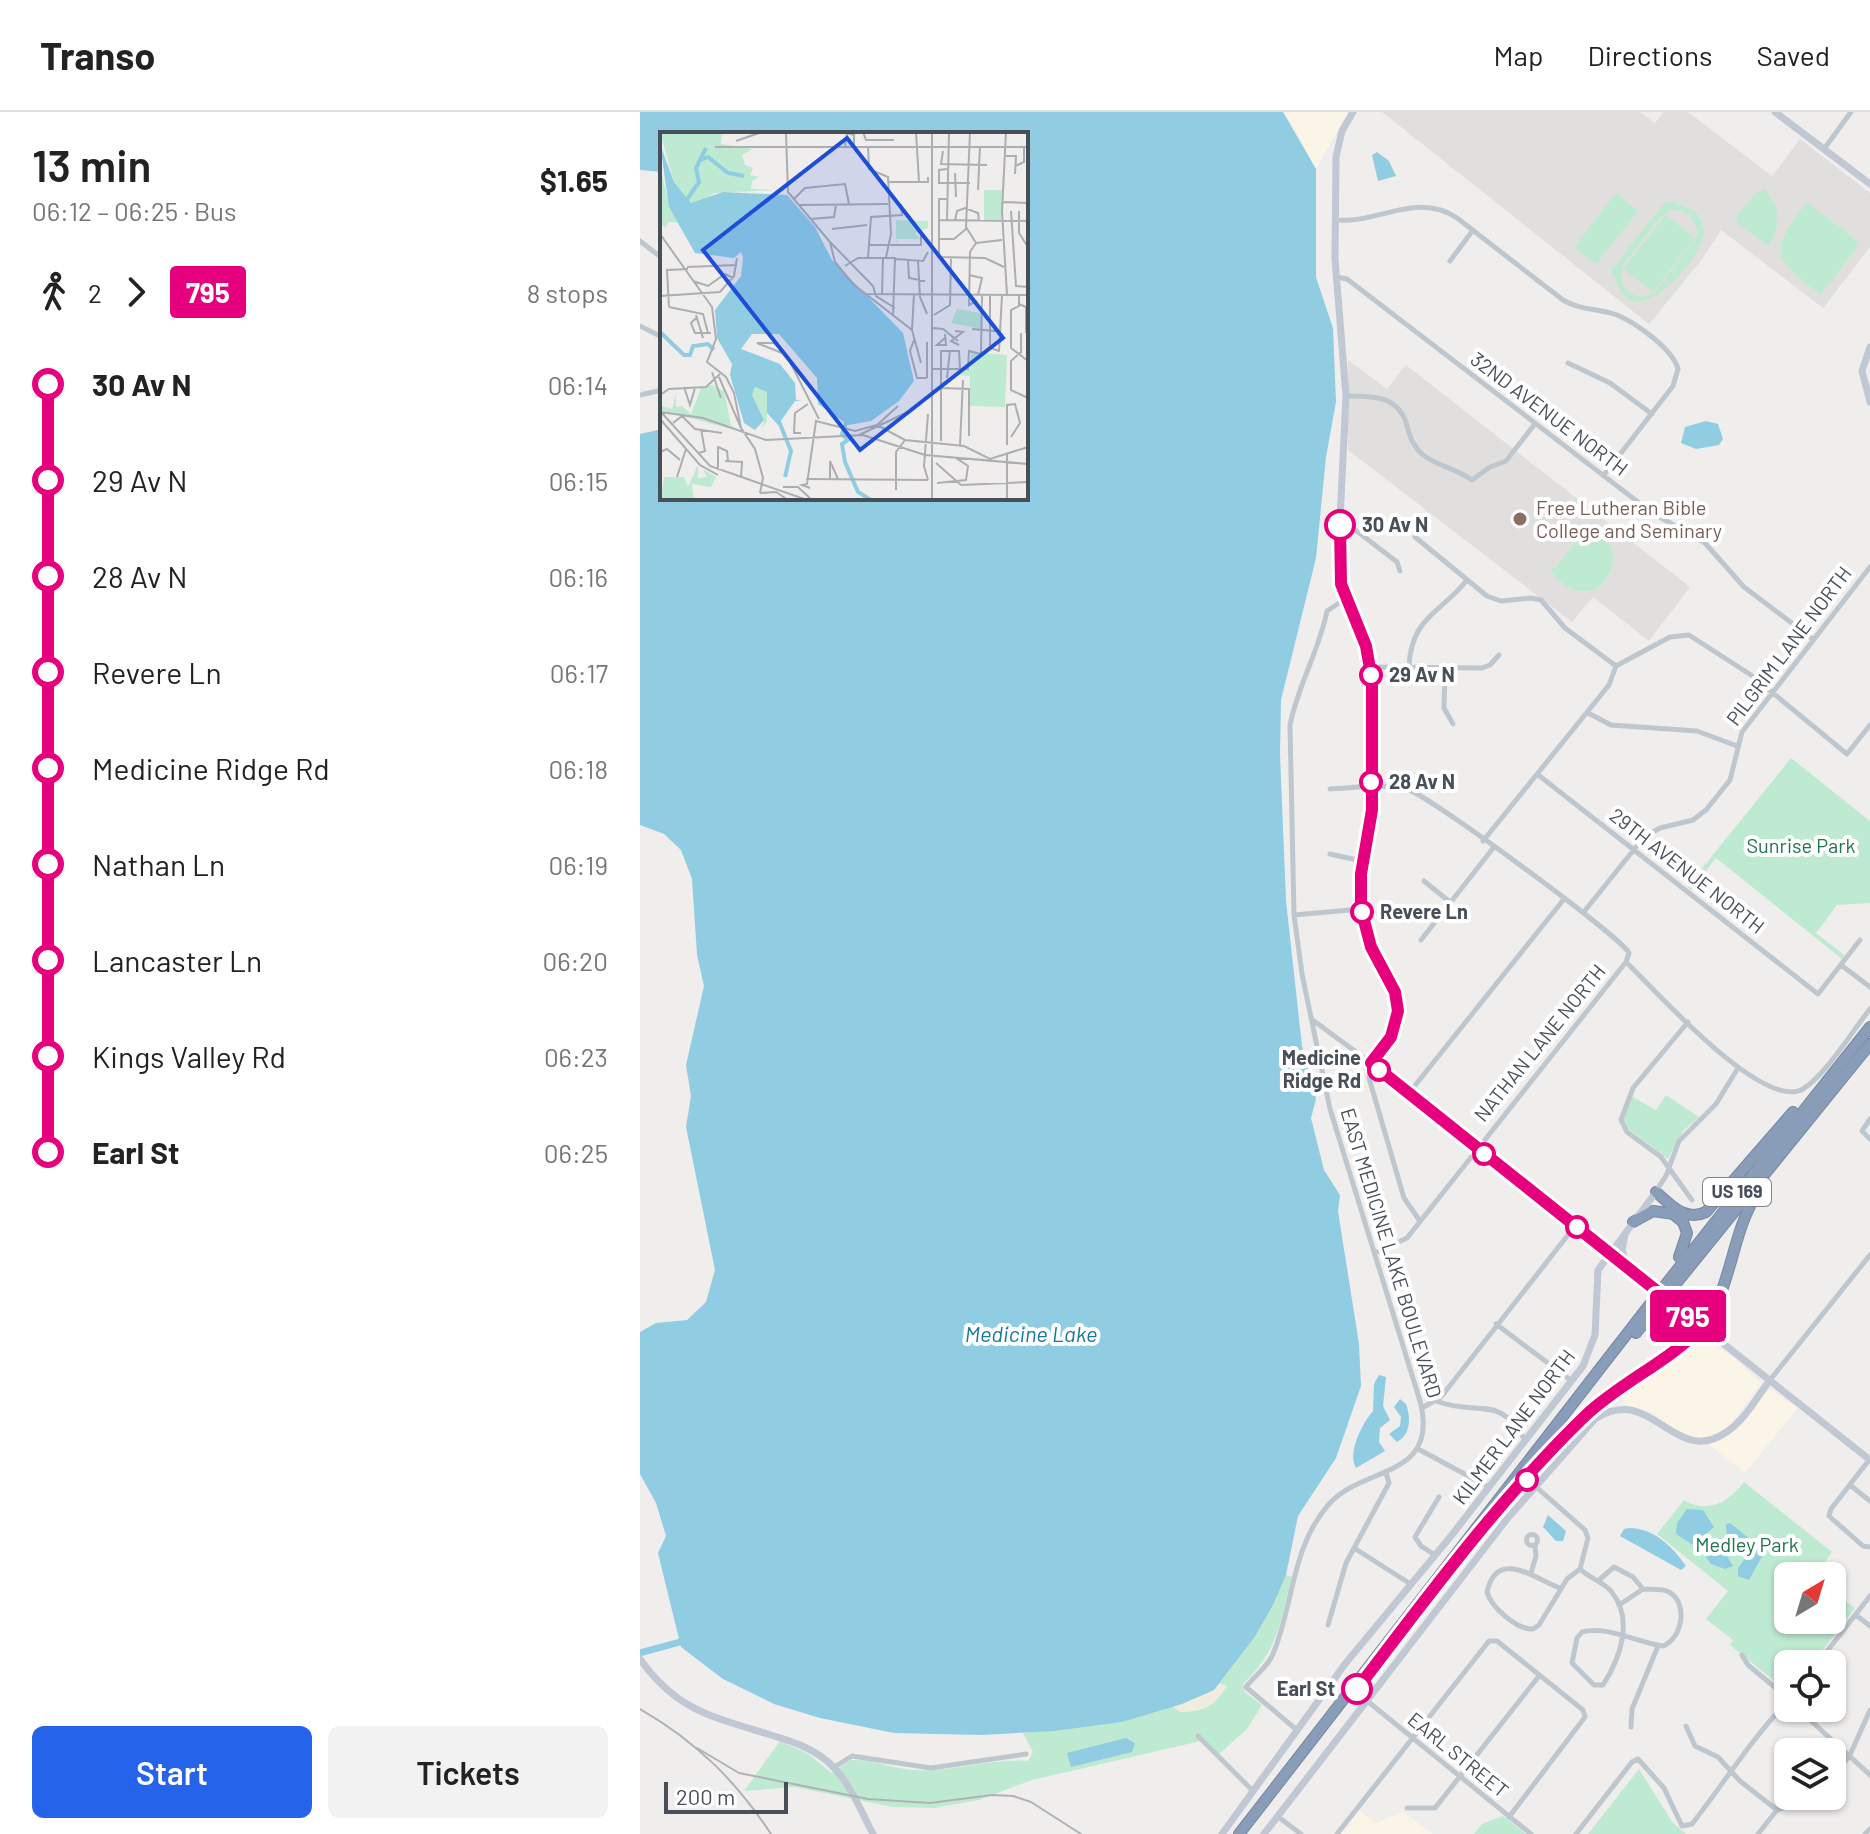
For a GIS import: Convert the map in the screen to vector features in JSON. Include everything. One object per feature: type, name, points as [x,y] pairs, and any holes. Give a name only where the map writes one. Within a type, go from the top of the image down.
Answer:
[{"type":"highway","name":"US 169","points":[[1239,1834],[1647,1308],[1870,1027]]},
{"type":"highway","name":"US 169","points":[[1247,1834],[1488,1521],[1870,1044]]},
{"type":"highway","points":[[1654,1194],[1684,1214],[1699,1216],[1706,1212],[1755,1153],[1829,1077]]},
{"type":"highway","points":[[1488,1521],[1589,1413],[1620,1386],[1677,1351],[1702,1327],[1721,1294],[1745,1215],[1802,1128]]},
{"type":"highway","points":[[1647,1308],[1686,1244],[1686,1227],[1654,1194]]},
{"type":"highway","points":[[1630,1225],[1653,1211],[1674,1214]]},
{"type":"street","points":[[1353,112],[1337,148],[1334,220],[1346,396],[1338,561],[1345,599],[1366,646],[1371,667],[1370,829],[1362,861],[1361,909],[1371,947],[1395,992],[1398,1011],[1391,1037],[1371,1063],[1369,1078],[1404,1198],[1420,1221]]},
{"type":"street","points":[[1775,112],[1870,184]]},
{"type":"street","points":[[1824,149],[1851,112]]},
{"type":"street","points":[[1334,220],[1428,206],[1448,212],[1571,305],[1616,315],[1631,323],[1674,358],[1678,375],[1604,475]]},
{"type":"street","points":[[1450,261],[1473,230]]},
{"type":"street","points":[[640,241],[660,256]]},
{"type":"street","name":"32ND AVENUE NORTH","points":[[1337,277],[1347,279],[1651,512],[1695,535],[1744,587],[1813,639]]},
{"type":"street","points":[[640,326],[660,336]]},
{"type":"street","points":[[1870,347],[1862,371],[1870,402]]},
{"type":"street","points":[[1568,363],[1610,383],[1652,414]]},
{"type":"street","points":[[640,395],[660,390]]},
{"type":"street","points":[[1346,396],[1377,395],[1388,400],[1402,413],[1413,443],[1424,456],[1451,466],[1472,480],[1490,467],[1506,461],[1534,424]]},
{"type":"street","points":[[1341,519],[1397,562],[1400,571]]},
{"type":"street","points":[[1415,537],[1494,600],[1541,600],[1553,610],[1565,628],[1616,666]]},
{"type":"street","name":"PILGRIM LANE NORTH","points":[[1583,913],[1634,850],[1655,831],[1693,820],[1706,810],[1730,780],[1742,732],[1870,567]]},
{"type":"street","points":[[1409,667],[1410,650],[1418,628],[1467,580]]},
{"type":"street","name":"EAST MEDICINE LAKE BOULEVARD","points":[[1345,599],[1327,611],[1316,657],[1294,704],[1290,725],[1294,915],[1330,1109],[1422,1408],[1424,1430],[1418,1449]]},
{"type":"street","points":[[1483,841],[1588,713],[1609,685],[1616,666],[1670,637],[1695,637],[1773,692],[1847,754],[1870,725]]},
{"type":"street","points":[[1371,667],[1487,667],[1499,655]]},
{"type":"street","points":[[1445,668],[1444,708],[1453,724]]},
{"type":"street","points":[[1588,713],[1611,725],[1697,731],[1737,746]]},
{"type":"street","name":"29TH AVENUE NORTH","points":[[1537,774],[1818,994],[1841,965]]},
{"type":"street","points":[[1330,789],[1371,787],[1417,793],[1583,913]]},
{"type":"street","points":[[1421,940],[1494,847]]},
{"type":"street","points":[[1330,854],[1362,861]]},
{"type":"street","points":[[1424,881],[1450,902]]},
{"type":"street","points":[[1408,1094],[1564,899]]},
{"type":"street","points":[[1294,915],[1361,909]]},
{"type":"street","name":"NATHAN LANE NORTH","points":[[1375,1253],[1401,1243],[1420,1221],[1626,962],[1629,953],[1583,913]]},
{"type":"street","points":[[1860,940],[1841,965],[1870,987]]},
{"type":"street","points":[[1626,962],[1738,1068],[1764,1086],[1786,1092],[1799,1091],[1813,1080],[1870,1009]]},
{"type":"street","points":[[1312,1020],[1371,1063],[1870,1459],[1829,1516],[1863,1546],[1870,1547]]},
{"type":"street","points":[[1688,1022],[1640,1079],[1621,1116],[1627,1132],[1653,1150],[1692,1200]]},
{"type":"street","name":"KILMER LANE NORTH","points":[[1222,1834],[1345,1664],[1572,1381],[1592,1347],[1596,1323],[1595,1279],[1608,1253],[1654,1194],[1669,1168],[1679,1141],[1716,1104],[1738,1068]]},
{"type":"street","points":[[1870,1119],[1862,1131],[1870,1139]]},
{"type":"street","points":[[1630,1225],[1622,1250],[1630,1270]]},
{"type":"street","points":[[1422,1408],[1436,1401],[1575,1226]]},
{"type":"street","points":[[1264,1834],[1534,1485],[1589,1424],[1608,1411],[1639,1411],[1675,1435],[1699,1441],[1722,1435],[1737,1423],[1870,1255]]},
{"type":"street","points":[[1496,1324],[1572,1381]]},
{"type":"street","points":[[1436,1401],[1503,1412],[1514,1420],[1526,1441]]},
{"type":"street","points":[[1299,1731],[1250,1693],[1248,1684],[1274,1653],[1298,1562],[1323,1512],[1343,1492],[1386,1473],[1418,1449],[1489,1487]]},
{"type":"street","points":[[1328,1625],[1354,1548],[1387,1487],[1386,1473]]},
{"type":"street","points":[[1534,1485],[1585,1530],[1588,1538],[1580,1569],[1571,1574],[1560,1588],[1539,1625],[1529,1630],[1522,1628],[1491,1603],[1487,1592],[1491,1580],[1502,1571],[1518,1568],[1560,1588]]},
{"type":"street","points":[[1850,1485],[1870,1501]]},
{"type":"street","name":"KILMER LANE NORTH","points":[[1435,1555],[1421,1546],[1415,1537],[1439,1497]]},
{"type":"street","points":[[1531,1573],[1536,1556],[1535,1546]]},
{"type":"street","points":[[1354,1548],[1409,1583]]},
{"type":"street","points":[[1580,1569],[1609,1589],[1625,1623],[1622,1637],[1606,1682],[1594,1685],[1574,1668],[1572,1658],[1577,1638],[1582,1632],[1593,1630],[1622,1637],[1658,1646],[1669,1644],[1678,1632],[1680,1608],[1670,1593],[1643,1589],[1619,1568],[1609,1569],[1598,1581]]},
{"type":"street","points":[[1619,1605],[1643,1589]]},
{"type":"street","points":[[1828,1650],[1870,1596]]},
{"type":"street","points":[[1856,1615],[1870,1626]]},
{"type":"street","points":[[1337,1834],[1489,1641],[1497,1641],[1583,1710],[1585,1717],[1509,1817]]},
{"type":"street","points":[[1631,1727],[1632,1709],[1658,1646]]},
{"type":"street","points":[[1742,1655],[1748,1665],[1774,1688]]},
{"type":"street","points":[[640,1660],[659,1684],[693,1710],[798,1743],[833,1768],[873,1834]]},
{"type":"street","points":[[1407,1808],[1435,1808],[1539,1676]]},
{"type":"street","name":"EARL STREET","points":[[1366,1700],[1531,1834]]},
{"type":"street","points":[[1846,1760],[1870,1710]]},
{"type":"street","points":[[1576,1834],[1632,1762],[1638,1759],[1664,1788],[1679,1821],[1684,1826],[1692,1824],[1732,1772],[1756,1734],[1774,1715]]},
{"type":"street","points":[[1813,1722],[1870,1775]]},
{"type":"street","points":[[1686,1726],[1692,1742],[1718,1757],[1774,1807]]},
{"type":"street","points":[[1198,1736],[1253,1792]]},
{"type":"street","points":[[833,1768],[852,1756],[931,1768],[1026,1754]]},
{"type":"street","points":[[1758,1834],[1777,1810]]},
{"type":"street","points":[[1277,1816],[1301,1834]]},
{"type":"street","points":[[1865,1834],[1870,1829]]},
{"type":"shaded area","points":[[1283,112],[1348,112],[1316,169],[1291,122]]},
{"type":"shaded area","points":[[1382,112],[1640,112],[1655,123],[1664,112],[1688,112],[1772,176],[1800,139],[1870,193],[1870,247],[1823,308],[1721,230],[1700,262],[1649,324]]},
{"type":"shaded area","name":"Free Lutheran Bible College and Seminary","points":[[1348,360],[1387,389],[1406,365],[1690,587],[1649,641],[1593,597],[1572,622],[1348,450]]},
{"type":"shaded area","points":[[1699,1335],[1733,1357],[1761,1383],[1728,1429],[1701,1439],[1676,1432],[1652,1413],[1625,1405],[1621,1391]]},
{"type":"shaded area","points":[[1769,1389],[1798,1408],[1745,1473],[1708,1444],[1733,1431]]},
{"type":"shaded area","points":[[1358,1810],[1376,1823],[1403,1812],[1433,1834],[1340,1834]]},
{"type":"green space","points":[[1765,189],[1778,217],[1776,231],[1768,246],[1737,223],[1736,217],[1756,193]]},
{"type":"green space","points":[[1616,193],[1638,211],[1596,264],[1574,247]]},
{"type":"green space","points":[[1671,201],[1696,212],[1703,226],[1702,241],[1673,282],[1651,298],[1631,300],[1623,295],[1610,272],[1664,203]],"holes":[[[1671,210],[1682,211],[1691,217],[1696,225],[1697,237],[1655,292],[1646,296],[1633,295],[1623,285],[1621,268],[1661,216]]]},
{"type":"green space","points":[[1807,202],[1857,241],[1858,246],[1821,295],[1792,271],[1781,253],[1786,233]]},
{"type":"green space","points":[[1665,215],[1695,238],[1653,292],[1623,269]]},
{"type":"green space","points":[[1583,533],[1604,535],[1614,554],[1606,580],[1588,591],[1578,591],[1558,579],[1549,567],[1555,568]]},
{"type":"green space","name":"Sunrise Park","points":[[1791,758],[1870,821],[1870,903],[1837,905],[1816,933],[1844,955],[1842,959],[1716,858],[1691,890],[1687,887]]},
{"type":"green space","points":[[1666,1095],[1699,1117],[1683,1131],[1668,1159],[1628,1129],[1623,1120],[1631,1096],[1656,1110]]},
{"type":"green space","name":"Medley Park","points":[[1744,1482],[1832,1552],[1824,1562],[1774,1562],[1774,1634],[1835,1634],[1823,1650],[1774,1650],[1774,1681],[1730,1645],[1733,1640],[1706,1619],[1728,1591],[1657,1534],[1684,1500],[1710,1506],[1732,1495]]},
{"type":"green space","points":[[1286,1575],[1292,1577],[1276,1635],[1264,1659],[1243,1684],[1245,1692],[1262,1705],[1247,1729],[1219,1754],[1205,1740],[1032,1780],[979,1800],[934,1808],[892,1807],[795,1787],[744,1791],[780,1741],[807,1753],[832,1773],[851,1760],[927,1770],[1028,1761],[1033,1752],[1023,1733],[1122,1722],[1214,1690],[1254,1638]]},
{"type":"green space","name":"Medley Park","points":[[1846,1602],[1855,1608],[1846,1620]]},
{"type":"green space","points":[[1639,1769],[1673,1823],[1686,1834],[1588,1834]]},
{"type":"green space","points":[[1503,1816],[1526,1834],[1474,1834],[1482,1824]]},
{"type":"sand","points":[[1219,1683],[1227,1686],[1208,1706],[1180,1712],[1173,1707],[1214,1690]]},
{"type":"water","name":"Medicine Lake","points":[[640,112],[1283,112],[1316,169],[1316,277],[1333,328],[1336,402],[1326,457],[1316,558],[1281,700],[1280,754],[1286,901],[1302,1046],[1316,1099],[1311,1118],[1324,1170],[1340,1195],[1338,1211],[1359,1344],[1361,1386],[1336,1458],[1298,1516],[1286,1575],[1273,1605],[1254,1638],[1214,1690],[1182,1704],[1122,1722],[1054,1731],[981,1735],[894,1733],[820,1718],[774,1704],[723,1679],[681,1647],[658,1553],[666,1536],[656,1503],[640,1474],[640,1332],[656,1323],[687,1320],[706,1302],[715,1270],[686,1127],[691,1096],[686,1065],[704,986],[697,955],[692,879],[681,850],[664,834],[640,825],[640,434],[660,429],[660,500],[1028,500],[1028,132],[660,132],[660,172],[640,170]]},
{"type":"water","points":[[1377,152],[1389,161],[1396,176],[1378,181],[1372,155]]},
{"type":"water","points":[[1706,421],[1718,424],[1723,439],[1719,445],[1696,449],[1681,443],[1685,427]]},
{"type":"water","points":[[1379,1375],[1386,1377],[1383,1406],[1390,1420],[1380,1428],[1379,1442],[1385,1451],[1356,1468],[1353,1455],[1360,1431],[1373,1411],[1374,1384]]},
{"type":"water","points":[[1400,1399],[1406,1404],[1409,1420],[1405,1435],[1397,1442],[1389,1434],[1400,1426],[1401,1417],[1394,1407]]},
{"type":"water","points":[[1687,1509],[1703,1510],[1714,1527],[1693,1545],[1676,1534],[1677,1523]]},
{"type":"water","points":[[1548,1515],[1566,1531],[1563,1541],[1556,1541],[1543,1527]]},
{"type":"water","points":[[1730,1523],[1765,1551],[1749,1580],[1738,1576],[1738,1568],[1746,1557],[1727,1540],[1726,1524]]},
{"type":"water","points":[[1624,1529],[1655,1535],[1686,1566],[1681,1570],[1620,1536]]},
{"type":"water","points":[[1717,1539],[1733,1566],[1725,1569],[1711,1564],[1706,1557],[1708,1545]]},
{"type":"water","points":[[1126,1738],[1135,1743],[1132,1752],[1071,1767],[1067,1753]]},
{"type":"waterway","points":[[640,1653],[680,1642],[686,1635]]},
{"type":"railway","points":[[640,1709],[679,1735],[713,1764],[744,1797],[771,1834]]},
{"type":"railway","points":[[697,1748],[739,1773],[868,1799],[930,1803],[992,1795],[1013,1796],[1031,1802],[1081,1834]]},
{"type":"bus line","name":"795","points":[[1340,525],[1338,561],[1341,584],[1366,646],[1372,680],[1372,810],[1362,861],[1361,909],[1371,947],[1395,992],[1398,1011],[1391,1037],[1371,1063],[1702,1327],[1677,1351],[1620,1386],[1581,1420],[1488,1521],[1357,1689]]},
{"type":"place","name":"Free Lutheran Bible College and Seminary","points":[[1520,519]]},
{"type":"place","name":"30 Av N","points":[[1340,525]]},
{"type":"place","name":"29 Av N","points":[[1371,675]]},
{"type":"place","name":"28 Av N","points":[[1371,782]]},
{"type":"place","name":"Revere Ln","points":[[1362,912]]},
{"type":"place","name":"Medicine Ridge Rd","points":[[1379,1070]]},
{"type":"place","name":"Earl St","points":[[1357,1689]]}]
